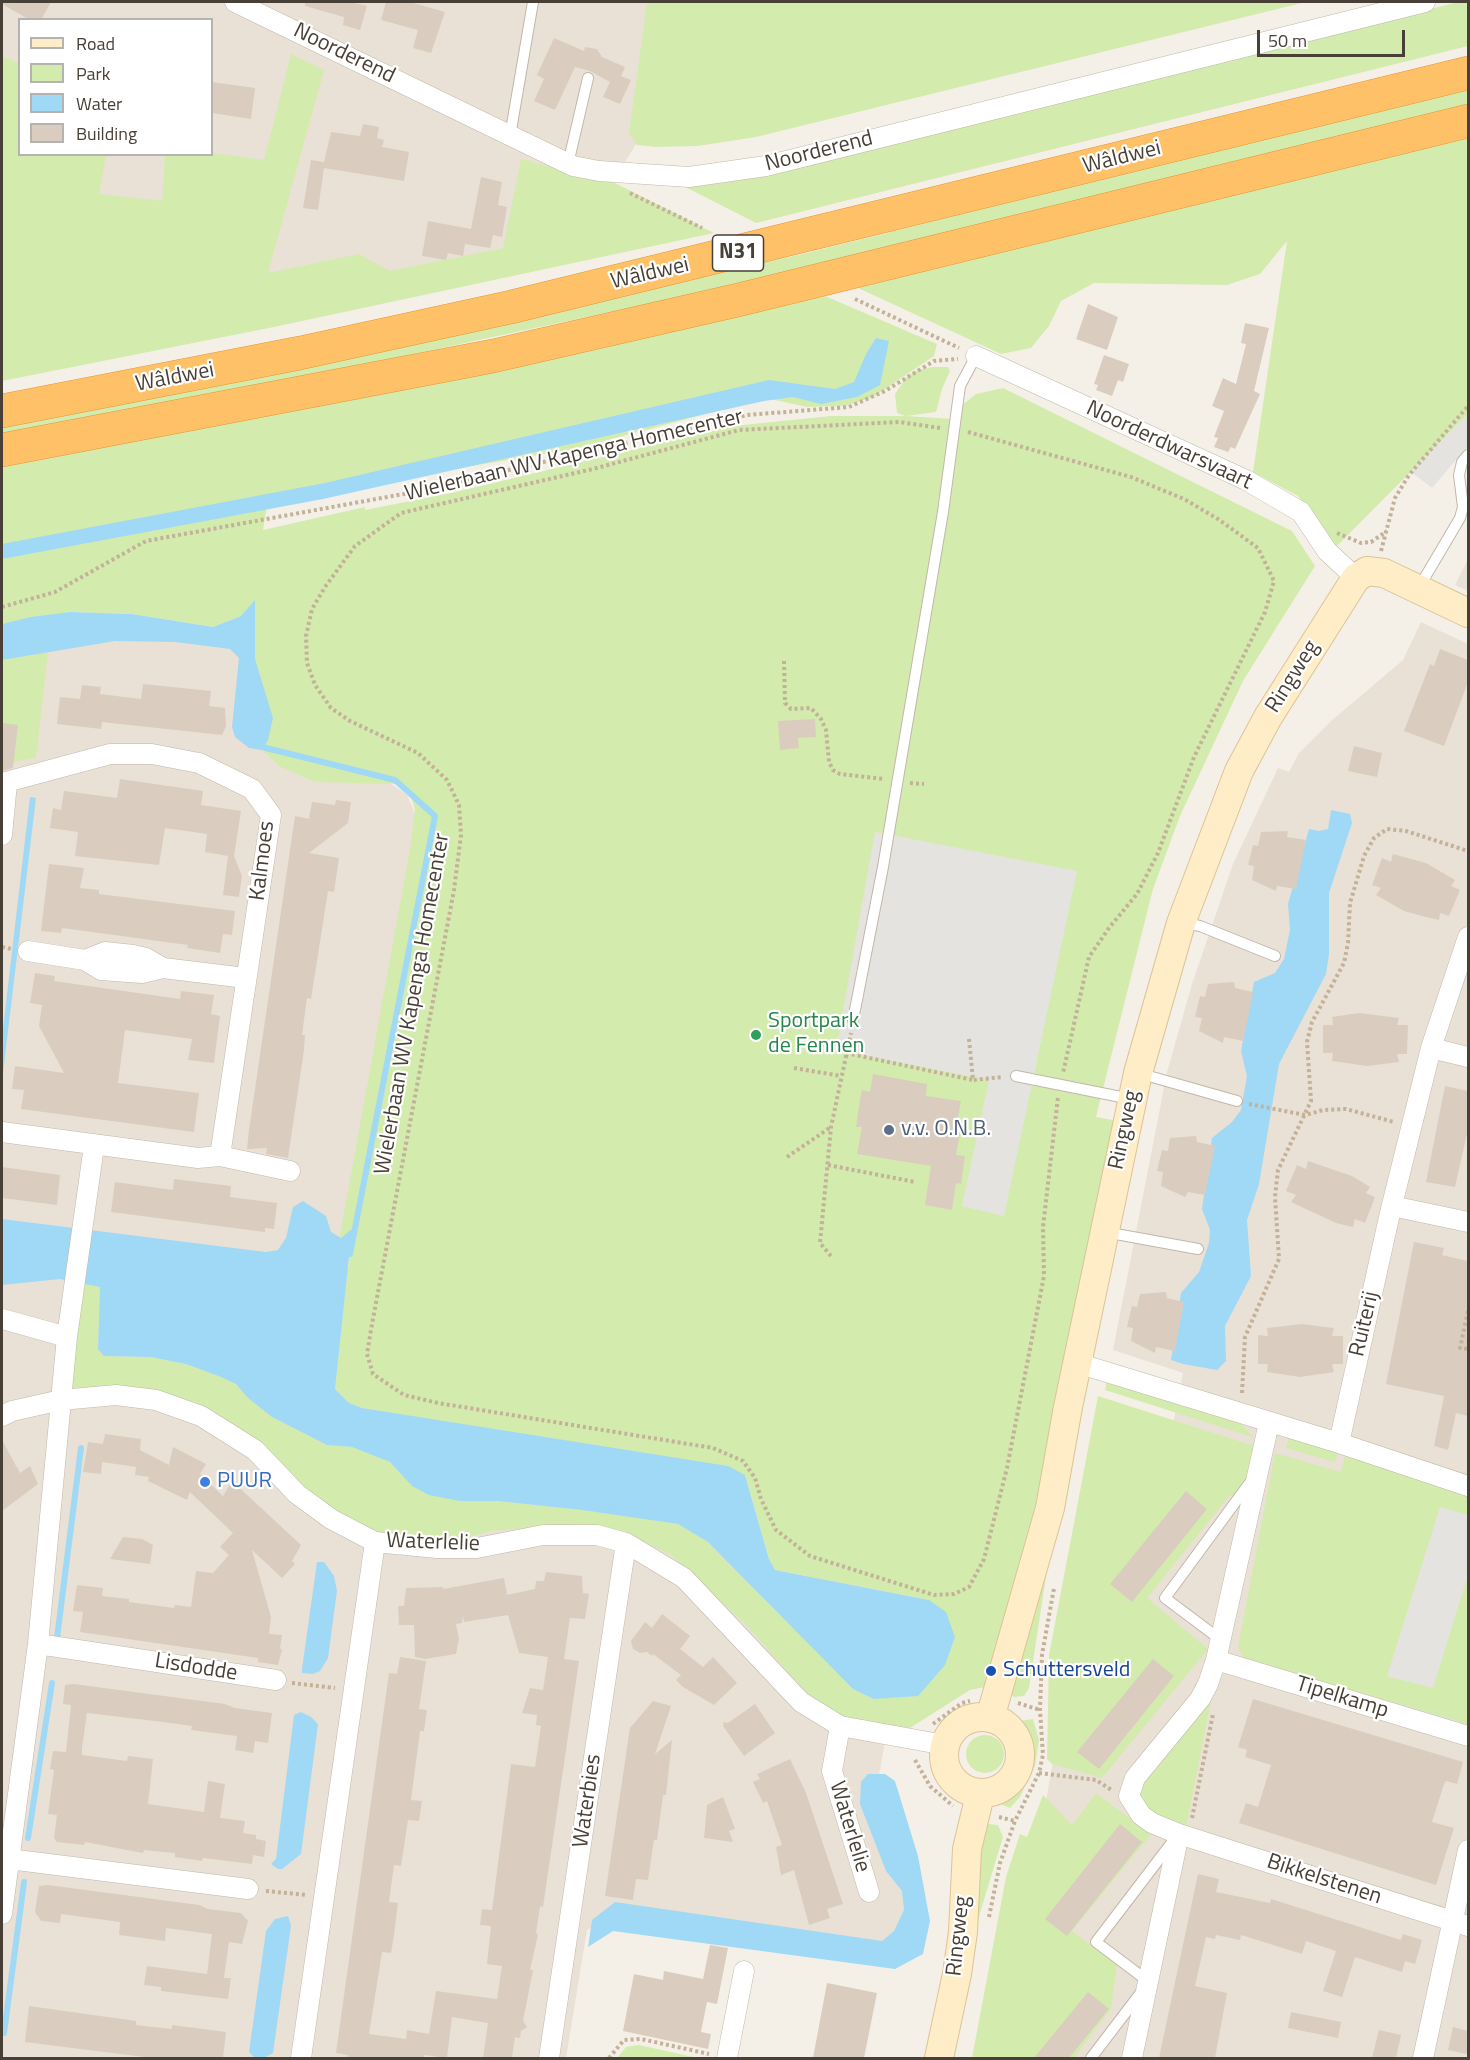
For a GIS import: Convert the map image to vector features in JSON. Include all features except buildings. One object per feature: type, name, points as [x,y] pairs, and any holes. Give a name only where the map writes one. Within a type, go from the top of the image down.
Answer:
[{"type":"highway","name":"Wâldwei","points":[[2,411],[300,353],[511,307],[1468,73]]},
{"type":"highway","name":"Wâldwei","points":[[2,450],[493,356],[738,300],[1468,121]]},
{"type":"main road","name":"Noorderdwarsvaart","points":[[1364,574],[1418,589],[1468,613]]},
{"type":"main road","name":"Ringweg","points":[[990,1718],[1016,1620],[1029,1588],[1040,1550],[1134,1086],[1181,923],[1239,771],[1268,717],[1364,574]]},
{"type":"main road","points":[[972,1718],[990,1718],[1004,1724],[1016,1736],[1020,1758],[1018,1769],[1008,1784],[977,1804],[952,1777],[944,1757],[945,1745],[959,1725],[972,1718]]},
{"type":"main road","name":"Ringweg","points":[[939,2058],[960,1953],[967,1849],[977,1804]]},
{"type":"street","name":"Noorderend","points":[[235,2],[568,164],[599,171],[689,177],[766,166],[1425,2]]},
{"type":"street","name":"Noorderdwarsvaart","points":[[976,356],[1246,480],[1302,512],[1327,551],[1364,574]]},
{"type":"street","name":"Kalmoes","points":[[2,835],[4,783],[110,754],[152,754],[199,763],[252,789],[271,815],[220,1156]]},
{"type":"street","name":"Ruiterij","points":[[1339,1443],[1392,1206],[1431,1048],[1468,937]]},
{"type":"street","points":[[28,951],[85,960],[101,970],[142,974],[163,968],[246,978]]},
{"type":"street","points":[[1431,1048],[1468,1057]]},
{"type":"street","points":[[2,1131],[94,1146],[198,1158],[220,1156],[290,1171]]},
{"type":"street","points":[[2,1914],[38,1644],[67,1337],[94,1146]]},
{"type":"street","points":[[1392,1206],[1468,1222]]},
{"type":"street","points":[[2,1319],[67,1337]]},
{"type":"street","points":[[1077,1363],[1339,1443],[1468,1486]]},
{"type":"street","name":"Waterlelie","points":[[2,1416],[12,1411],[61,1400],[116,1395],[156,1400],[201,1416],[255,1450],[297,1494],[331,1519],[375,1542],[437,1548],[477,1548],[543,1535],[597,1535],[626,1543],[684,1578],[801,1702],[840,1726],[945,1745]]},
{"type":"street","points":[[1132,2058],[1184,1835],[1152,1823],[1130,1802],[1129,1796],[1135,1779],[1200,1699],[1216,1660],[1269,1423]]},
{"type":"street","points":[[301,2058],[375,1542]]},
{"type":"street","name":"Waterbies","points":[[549,2058],[626,1543]]},
{"type":"street","name":"Lisdodde","points":[[38,1644],[276,1680]]},
{"type":"street","name":"Tipelkamp","points":[[1216,1660],[1468,1736]]},
{"type":"street","name":"Waterlelie","points":[[840,1726],[832,1771],[869,1892]]},
{"type":"street","name":"Bikkelstenen","points":[[1184,1835],[1461,1923]]},
{"type":"street","points":[[1423,2058],[1461,1923],[1468,1850]]},
{"type":"street","points":[[9,1859],[248,1889]]},
{"type":"street","points":[[727,2058],[744,1971]]},
{"type":"lane","points":[[510,136],[533,2]]},
{"type":"lane","points":[[568,164],[588,78]]},
{"type":"lane","points":[[853,1020],[946,495],[952,430],[960,386],[976,356]]},
{"type":"lane","points":[[1418,589],[1461,518],[1463,507],[1458,475],[1462,462],[1468,455]]},
{"type":"lane","points":[[1181,923],[1200,926],[1275,956]]},
{"type":"lane","points":[[1016,1076],[1134,1086],[1237,1101]]},
{"type":"lane","points":[[1104,1232],[1198,1249]]},
{"type":"lane","points":[[1221,1640],[1165,1598],[1260,1469]]},
{"type":"lane","points":[[1091,2058],[1149,1982],[1096,1942],[1184,1835]]},
{"type":"path","points":[[599,171],[620,189],[702,228]]},
{"type":"path","points":[[844,294],[976,356]]},
{"type":"path","points":[[2,607],[55,592],[146,541],[409,493],[747,415],[849,407],[885,391],[934,362],[976,356]]},
{"type":"path","points":[[1364,574],[1387,530],[1395,498],[1409,475],[1468,406]]},
{"type":"path","name":"Wielerbaan WV Kapenga Homecenter","points":[[1058,1097],[1043,1227],[1044,1276],[1007,1468],[984,1559],[969,1587],[954,1594],[934,1595],[810,1556],[776,1530],[761,1499],[755,1478],[743,1461],[713,1448],[438,1403],[404,1395],[373,1374],[367,1354],[454,890],[461,835],[459,805],[447,780],[418,753],[350,721],[330,708],[315,685],[307,663],[306,636],[312,609],[325,587],[355,546],[401,513],[593,469],[739,429],[899,422],[952,430],[1085,463],[1131,477],[1184,499],[1218,519],[1258,548],[1274,580],[1265,612],[1194,757],[1158,854],[1137,894],[1089,957],[1081,983],[1063,1076]]},
{"type":"path","points":[[1310,522],[1325,525],[1361,543],[1371,542],[1387,530]]},
{"type":"path","points":[[784,661],[786,704],[791,709],[811,708],[821,718],[826,730],[829,762],[833,770],[840,774],[924,784]]},
{"type":"path","points":[[1241,1414],[1245,1337],[1279,1259],[1275,1197],[1278,1170],[1311,1101],[1307,1042],[1312,1022],[1344,963],[1348,943],[1350,903],[1364,856],[1374,838],[1387,829],[1406,831],[1468,851]]},
{"type":"path","points":[[831,1256],[820,1243],[831,1127],[853,1020]]},
{"type":"path","points":[[969,1039],[972,1080]]},
{"type":"path","points":[[846,1053],[972,1080],[1016,1076]]},
{"type":"path","points":[[794,1068],[841,1076]]},
{"type":"path","points":[[1237,1101],[1276,1111],[1305,1114],[1346,1109],[1391,1120],[1411,1130]]},
{"type":"path","points":[[787,1158],[831,1127]]},
{"type":"path","points":[[828,1166],[915,1182]]},
{"type":"path","points":[[1468,1311],[1460,1348],[1468,1349]]},
{"type":"path","points":[[988,1922],[1000,1863],[1016,1821],[1039,1773],[1043,1755],[1040,1710],[1042,1655],[1056,1577]]},
{"type":"path","points":[[276,1680],[354,1691]]},
{"type":"path","points":[[1184,1835],[1214,1709]]},
{"type":"path","points":[[891,1735],[915,1759],[930,1786],[941,1798],[955,1807],[977,1804],[1016,1821]]},
{"type":"path","points":[[1039,1773],[1096,1780],[1130,1802]]},
{"type":"path","points":[[248,1889],[324,1896]]},
{"type":"path","points":[[609,2058],[624,2040],[641,2039],[727,2058]]},
{"type":"shaded area","points":[[2,2],[664,2],[641,136],[604,196],[515,257],[243,304],[65,213],[57,156],[213,156],[213,18],[18,18],[18,82],[2,77]]},
{"type":"shaded area","points":[[1468,414],[1468,446],[1432,488],[1411,472]]},
{"type":"shaded area","points":[[1468,559],[1468,591],[1455,585]]},
{"type":"shaded area","points":[[1421,622],[1468,644],[1468,2058],[978,2058],[1041,1829],[1055,1750],[1172,1430],[1183,1373],[1113,1350],[1167,1072],[1192,984],[1233,864],[1278,768],[1289,772],[1299,753],[1331,721],[1403,660]]},
{"type":"shaded area","points":[[93,629],[243,639],[384,779],[407,795],[419,822],[341,1264],[691,1496],[898,1668],[876,1792],[916,1892],[895,1949],[613,1915],[587,1930],[566,2058],[2,2058],[2,646]]},
{"type":"shaded area","points":[[875,832],[1077,871],[1004,1216],[962,1206],[989,1080],[836,1050]]},
{"type":"shaded area","points":[[1440,1507],[1468,1515],[1468,1575],[1433,1688],[1387,1676]]},
{"type":"green space","points":[[647,2],[1306,2],[756,137],[698,146],[656,147],[637,145],[629,133]]},
{"type":"green space","points":[[1459,2],[1468,2],[1468,46],[756,223],[650,169],[778,167]]},
{"type":"green space","points":[[291,54],[324,70],[268,273],[359,254],[390,271],[503,248],[521,159],[569,172],[599,175],[714,233],[274,327],[2,381],[2,57],[18,63],[18,156],[106,156],[99,194],[162,201],[165,156],[213,156],[213,153],[264,160]]},
{"type":"green space","points":[[1468,87],[1468,104],[783,275],[292,380],[2,437],[2,420],[289,363],[803,254]]},
{"type":"green space","points":[[1468,135],[1468,414],[1336,547],[1298,496],[1253,472],[1287,241],[1260,274],[1227,285],[1094,283],[1061,301],[1049,326],[1031,348],[1001,354],[858,288]]},
{"type":"green space","name":"Sportpark de Fennen","points":[[825,296],[937,344],[934,356],[873,397],[845,406],[807,407],[766,398],[574,449],[268,500],[263,530],[365,507],[365,510],[451,493],[733,426],[831,416],[905,416],[897,413],[895,394],[906,378],[915,371],[932,367],[948,367],[950,371],[936,412],[906,416],[953,419],[961,406],[976,394],[1003,388],[1292,531],[1315,566],[1243,681],[1180,816],[1153,889],[1096,1117],[1118,1121],[1028,1563],[986,1676],[985,1687],[970,1690],[910,1728],[833,1717],[802,1688],[747,1626],[671,1555],[623,1531],[582,1524],[491,1531],[457,1541],[386,1538],[341,1522],[286,1475],[135,1388],[70,1387],[85,1282],[100,1287],[98,1349],[104,1356],[150,1357],[186,1364],[221,1377],[236,1384],[248,1398],[272,1417],[327,1445],[352,1447],[379,1457],[390,1462],[412,1486],[460,1501],[498,1501],[678,1524],[708,1542],[853,1689],[874,1699],[918,1695],[929,1600],[775,1570],[769,1559],[745,1475],[362,1408],[349,1403],[335,1389],[351,1241],[344,1241],[340,1235],[410,849],[415,810],[411,796],[396,784],[315,782],[281,767],[258,746],[241,616],[213,627],[132,614],[70,612],[2,624],[2,467],[299,409]]},
{"type":"green space","points":[[48,652],[36,758],[2,764],[2,660]]},
{"type":"green space","points":[[1107,1380],[1240,1423],[1255,1438],[1105,1390]]},
{"type":"green space","points":[[1098,1396],[1254,1446],[1248,1475],[1241,1490],[1235,1498],[1230,1495],[1147,1598],[1208,1649],[1102,1778],[1052,1764],[1047,1759],[1049,1655]]},
{"type":"green space","points":[[1289,1438],[1338,1453],[1335,1462],[1286,1448]]},
{"type":"green space","points":[[1275,1453],[1341,1472],[1345,1455],[1468,1496],[1468,1724],[1246,1660],[1241,1654],[1238,1647]]},
{"type":"green space","points":[[1047,1570],[1029,1688],[1024,1696],[1014,1697],[1010,1694]]},
{"type":"green space","points":[[1214,1691],[1186,1828],[1153,1815],[1139,1795],[1141,1786],[1202,1710]]},
{"type":"green space","points":[[1033,1719],[1039,1740],[1035,1766],[1020,1797],[1010,1808],[993,1801],[1013,1789],[1024,1771],[1026,1750],[1019,1730],[1013,1722]]},
{"type":"green space","points":[[985,1735],[998,1741],[1004,1754],[998,1767],[985,1773],[972,1767],[966,1754],[972,1741]]},
{"type":"green space","points":[[1096,1793],[1151,1834],[1072,1931],[1117,1964],[1111,2009],[1074,2058],[972,2058],[1006,1877],[1020,1834],[1027,1837],[1043,1795],[1072,1825]]},
{"type":"green space","points":[[988,1824],[998,1825],[1003,1837],[976,1926],[981,1832]]},
{"type":"green space","points":[[639,2045],[698,2058],[617,2058],[626,2047]]},
{"type":"water","points":[[876,338],[889,341],[880,385],[857,397],[821,404],[793,397],[764,401],[323,499],[2,559],[2,544],[325,483],[769,380],[835,389],[854,382]]},
{"type":"water","points":[[255,600],[255,659],[273,718],[268,740],[262,750],[249,748],[235,737],[232,727],[239,658],[230,649],[175,642],[115,641],[2,660],[2,624],[31,617],[70,612],[132,614],[213,627],[241,616]]},
{"type":"water","points":[[30,797],[36,798],[2,1081],[2,1037]]},
{"type":"water","points":[[1331,810],[1350,814],[1352,823],[1329,893],[1329,954],[1326,974],[1279,1064],[1259,1184],[1247,1220],[1251,1276],[1225,1326],[1226,1361],[1217,1370],[1183,1364],[1171,1360],[1181,1293],[1199,1272],[1209,1243],[1210,1230],[1202,1209],[1212,1138],[1232,1122],[1241,1110],[1247,1076],[1241,1051],[1254,982],[1275,973],[1284,959],[1290,930],[1288,904],[1309,829],[1319,831],[1328,829]]},
{"type":"water","points":[[303,1201],[326,1216],[331,1232],[341,1238],[352,1229],[335,1389],[349,1403],[362,1408],[728,1466],[745,1475],[769,1559],[775,1570],[929,1600],[946,1612],[955,1637],[945,1665],[918,1696],[874,1699],[853,1689],[708,1542],[678,1524],[582,1510],[498,1501],[460,1501],[429,1495],[412,1486],[390,1462],[352,1447],[327,1445],[272,1417],[248,1398],[236,1384],[221,1377],[186,1364],[150,1357],[104,1356],[98,1349],[100,1287],[60,1279],[2,1285],[2,1219],[266,1252],[278,1250],[286,1238],[293,1207]]},
{"type":"water","points":[[317,1562],[324,1562],[334,1576],[337,1591],[328,1658],[320,1671],[313,1674],[302,1673],[302,1669]]},
{"type":"water","points":[[301,1712],[318,1724],[301,1854],[282,1869],[278,1869],[271,1864],[276,1859],[294,1715]]},
{"type":"water","points":[[868,1774],[885,1774],[895,1781],[918,1856],[930,1921],[923,1954],[895,1969],[613,1931],[588,1947],[592,1920],[615,1902],[882,1941],[894,1931],[904,1910],[902,1891],[886,1871],[860,1804],[861,1782]]},
{"type":"water","points":[[288,1916],[291,1926],[273,2053],[264,2058],[255,2058],[249,2052],[266,1931],[275,1919]]},
{"type":"waterway","points":[[258,746],[395,780],[435,816],[350,1254]]},
{"type":"waterway","points":[[57,1638],[81,1448]]},
{"type":"waterway","points":[[28,1838],[52,1683]]},
{"type":"waterway","points":[[4,2033],[24,1882]]},
{"type":"place","name":"Sportpark de Fennen","points":[[756,1035]]},
{"type":"place","name":"v.v. O.N.B.","points":[[889,1130]]},
{"type":"place","name":"PUUR","points":[[205,1482]]},
{"type":"place","name":"Schuttersveld","points":[[991,1671]]}]
